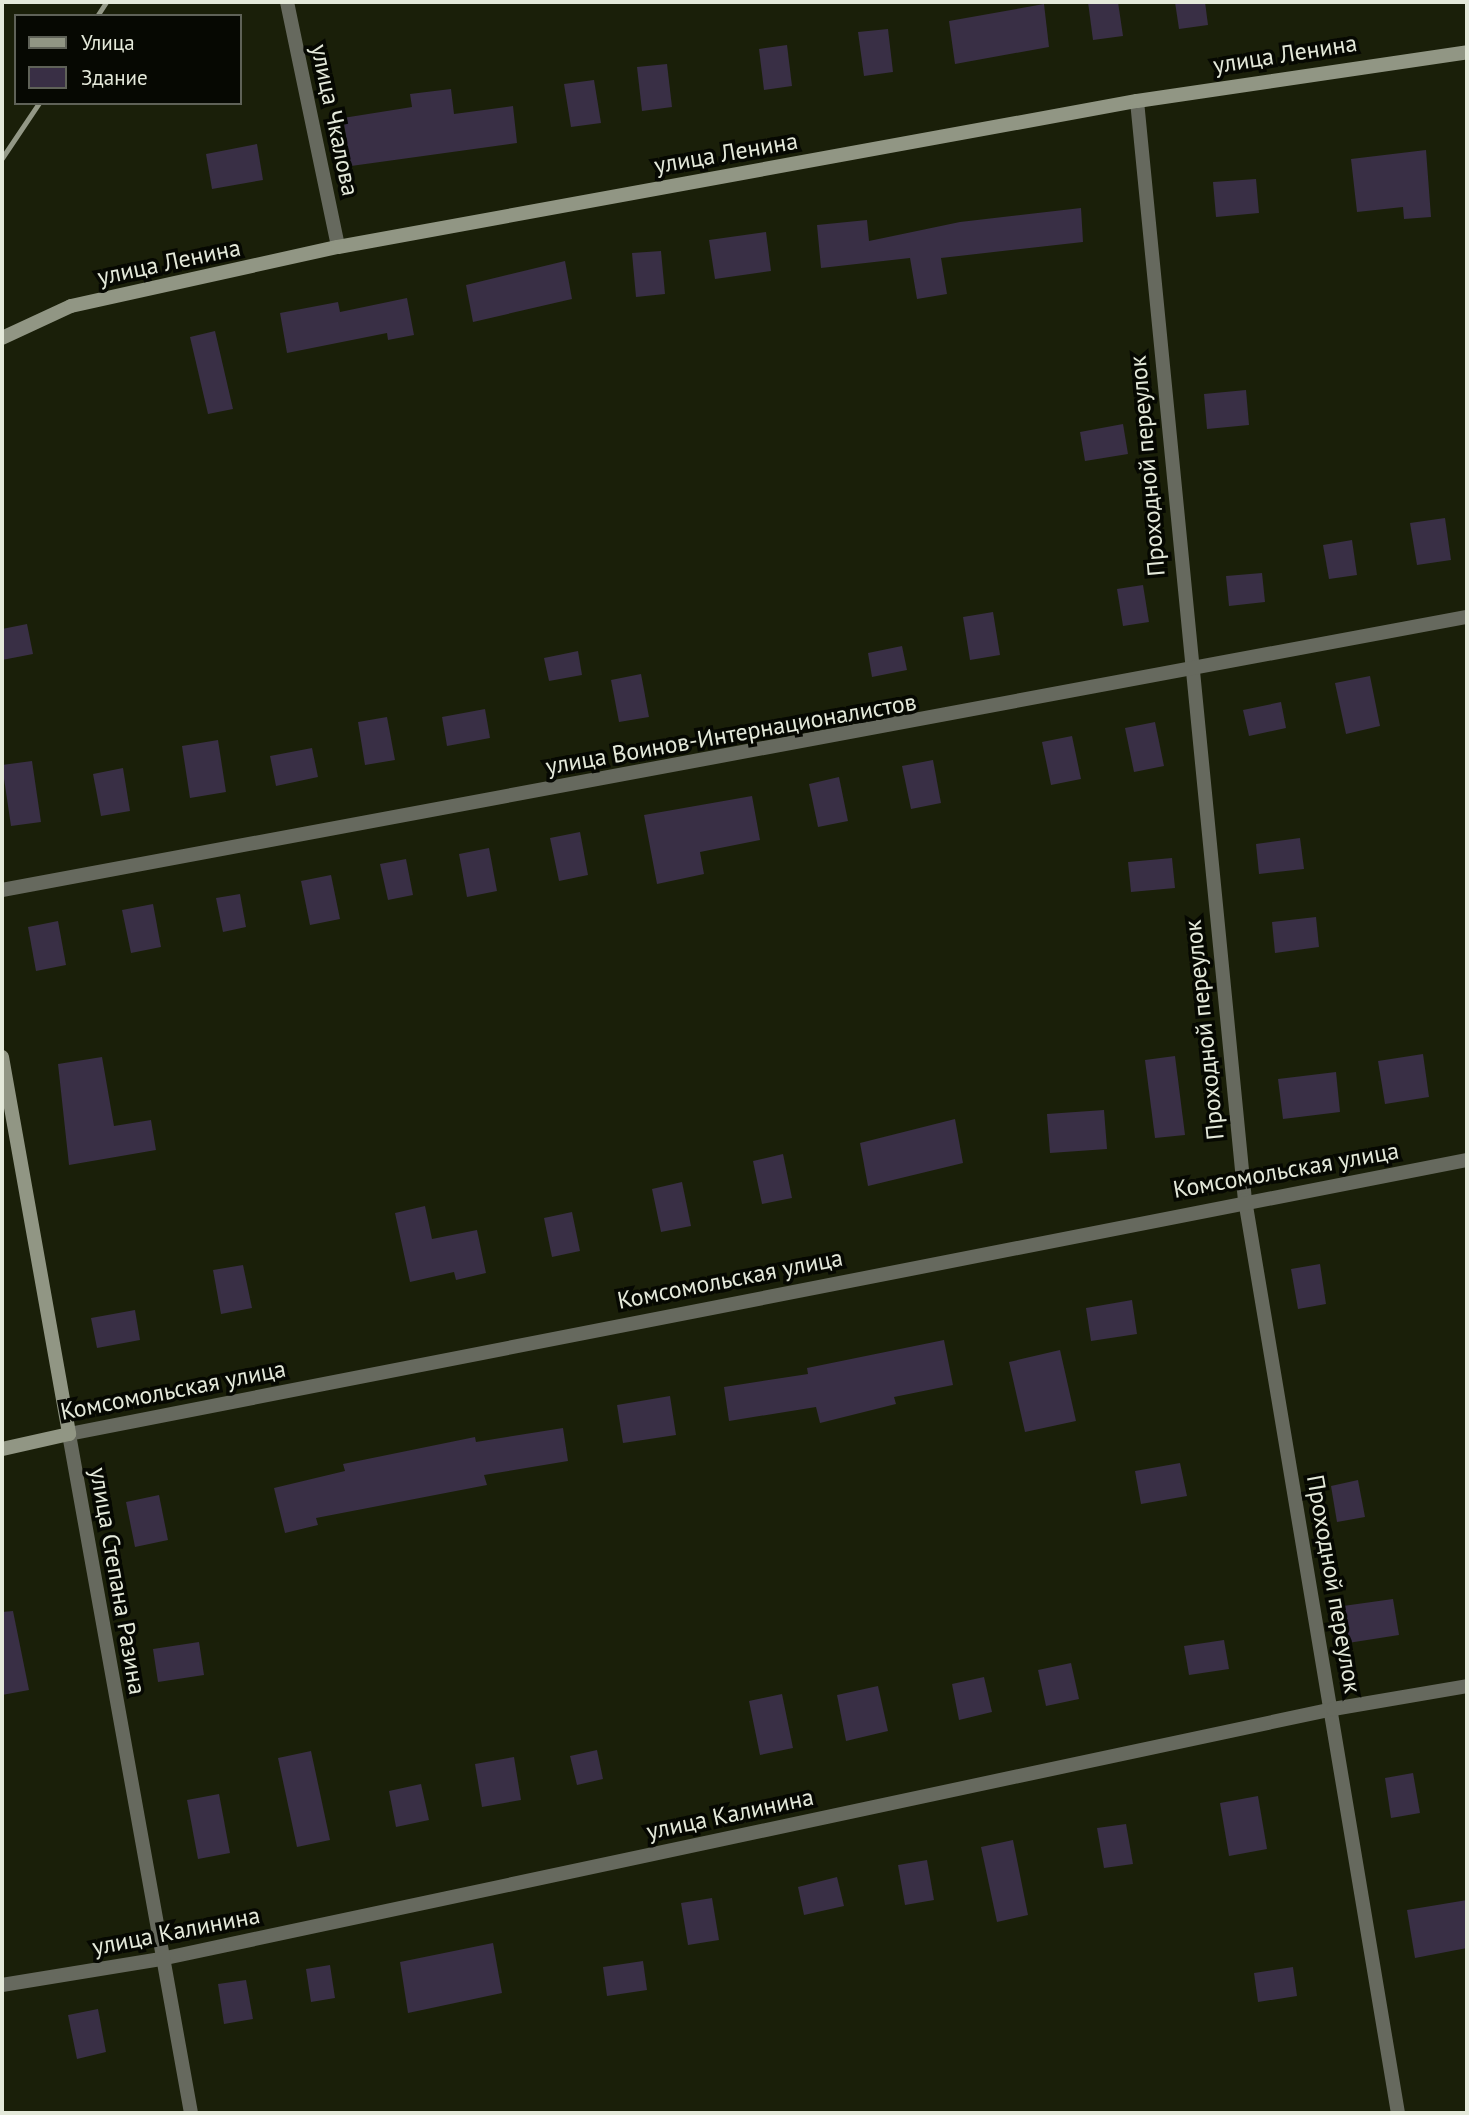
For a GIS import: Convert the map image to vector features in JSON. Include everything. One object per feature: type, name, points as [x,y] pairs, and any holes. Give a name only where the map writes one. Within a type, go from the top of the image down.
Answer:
[{"type":"main road","name":"улица Ленина","points":[[2,338],[71,306],[338,247],[1137,101],[1467,51]]},
{"type":"main road","name":"улица Степана Разина","points":[[2,1057],[69,1434]]},
{"type":"main road","name":"Комсомольская улица","points":[[2,1448],[69,1434]]},
{"type":"street","name":"улица Чкалова","points":[[287,2],[338,247]]},
{"type":"street","name":"Проходной переулок","points":[[1137,101],[1188,674],[1245,1200],[1333,1709],[1398,2113]]},
{"type":"street","name":"улица Воинов-Интернационалистов","points":[[2,890],[1188,674],[1467,617]]},
{"type":"street","name":"Комсомольская улица","points":[[69,1434],[1245,1200],[1467,1160]]},
{"type":"street","name":"улица Степана Разина","points":[[69,1434],[161,1959],[191,2113]]},
{"type":"street","name":"улица Калинина","points":[[2,1985],[161,1959],[1333,1709],[1467,1686]]},
{"type":"building","points":[[1088,2],[1118,2],[1123,36],[1093,40]]},
{"type":"building","points":[[1175,2],[1205,2],[1208,25],[1179,29]]},
{"type":"building","points":[[1044,4],[1049,47],[955,64],[949,21]]},
{"type":"building","points":[[888,29],[893,72],[864,76],[858,32]]},
{"type":"building","points":[[787,45],[792,86],[764,90],[759,49]]},
{"type":"building","points":[[667,64],[672,107],[642,111],[637,67]]},
{"type":"building","points":[[594,80],[601,123],[571,127],[564,84]]},
{"type":"building","points":[[451,89],[454,114],[513,106],[517,143],[351,166],[343,118],[412,107],[410,94]]},
{"type":"building","points":[[257,144],[263,180],[212,189],[206,154]]},
{"type":"building","points":[[1426,150],[1431,217],[1404,219],[1403,207],[1357,212],[1351,159]]},
{"type":"building","points":[[1256,179],[1259,213],[1216,217],[1213,182]]},
{"type":"building","points":[[1081,208],[1083,242],[941,258],[947,294],[917,299],[910,258],[821,268],[817,225],[867,220],[869,241],[960,222]]},
{"type":"building","points":[[766,232],[771,271],[715,279],[709,240]]},
{"type":"building","points":[[661,251],[665,294],[636,297],[632,253]]},
{"type":"building","points":[[565,261],[572,299],[473,322],[466,285]]},
{"type":"building","points":[[407,298],[414,335],[388,340],[387,333],[287,353],[280,313],[338,302],[340,312]]},
{"type":"building","points":[[215,331],[233,409],[208,414],[190,337]]},
{"type":"building","points":[[1246,390],[1249,425],[1207,429],[1204,394]]},
{"type":"building","points":[[1123,424],[1128,454],[1085,461],[1080,432]]},
{"type":"building","points":[[1445,518],[1451,560],[1417,565],[1410,523]]},
{"type":"building","points":[[1352,540],[1357,575],[1329,579],[1323,545]]},
{"type":"building","points":[[1262,573],[1265,602],[1229,606],[1226,576]]},
{"type":"building","points":[[1143,585],[1149,622],[1123,626],[1117,589]]},
{"type":"building","points":[[993,612],[1000,655],[970,660],[963,617]]},
{"type":"building","points":[[27,624],[33,654],[2,660],[2,629]]},
{"type":"building","points":[[902,646],[907,670],[872,677],[868,653]]},
{"type":"building","points":[[578,651],[582,675],[549,681],[544,658]]},
{"type":"building","points":[[641,674],[649,717],[619,722],[611,680]]},
{"type":"building","points":[[1370,676],[1380,726],[1346,734],[1335,683]]},
{"type":"building","points":[[1281,702],[1286,728],[1249,736],[1243,710]]},
{"type":"building","points":[[485,709],[490,738],[447,746],[442,717]]},
{"type":"building","points":[[387,717],[395,760],[365,765],[358,722]]},
{"type":"building","points":[[1155,722],[1164,766],[1134,772],[1125,728]]},
{"type":"building","points":[[1072,736],[1081,779],[1051,785],[1042,742]]},
{"type":"building","points":[[218,740],[226,792],[190,798],[182,746]]},
{"type":"building","points":[[312,748],[318,777],[276,786],[270,756]]},
{"type":"building","points":[[933,760],[941,803],[911,809],[902,766]]},
{"type":"building","points":[[32,761],[41,822],[11,826],[2,765]]},
{"type":"building","points":[[123,768],[130,811],[101,816],[93,774]]},
{"type":"building","points":[[839,777],[848,821],[818,827],[809,784]]},
{"type":"building","points":[[752,796],[760,840],[700,852],[704,874],[657,884],[644,815]]},
{"type":"building","points":[[580,832],[588,875],[559,881],[550,838]]},
{"type":"building","points":[[1300,838],[1304,869],[1259,874],[1256,844]]},
{"type":"building","points":[[489,848],[497,891],[467,897],[459,854]]},
{"type":"building","points":[[1172,858],[1175,888],[1131,892],[1128,862]]},
{"type":"building","points":[[406,859],[413,895],[388,900],[380,864]]},
{"type":"building","points":[[331,875],[340,919],[310,925],[301,881]]},
{"type":"building","points":[[240,894],[246,927],[223,932],[216,898]]},
{"type":"building","points":[[153,904],[161,947],[131,953],[122,910]]},
{"type":"building","points":[[1316,917],[1319,947],[1275,953],[1272,922]]},
{"type":"building","points":[[58,921],[66,965],[36,971],[28,927]]},
{"type":"building","points":[[1423,1054],[1429,1097],[1385,1104],[1378,1061]]},
{"type":"building","points":[[1175,1056],[1185,1135],[1155,1138],[1145,1060]]},
{"type":"building","points":[[102,1057],[114,1126],[151,1120],[156,1150],[69,1165],[58,1064]]},
{"type":"building","points":[[1336,1072],[1340,1112],[1283,1119],[1278,1079]]},
{"type":"building","points":[[1104,1110],[1107,1149],[1050,1153],[1047,1114]]},
{"type":"building","points":[[955,1119],[963,1163],[868,1186],[860,1143]]},
{"type":"building","points":[[783,1154],[792,1198],[762,1204],[753,1161]]},
{"type":"building","points":[[682,1182],[691,1226],[661,1232],[652,1189]]},
{"type":"building","points":[[425,1206],[432,1239],[477,1230],[486,1273],[456,1280],[454,1272],[410,1282],[395,1213]]},
{"type":"building","points":[[572,1212],[580,1251],[552,1257],[544,1218]]},
{"type":"building","points":[[1320,1264],[1326,1304],[1298,1309],[1291,1269]]},
{"type":"building","points":[[243,1265],[252,1308],[221,1314],[213,1270]]},
{"type":"building","points":[[1132,1300],[1137,1334],[1091,1341],[1086,1308]]},
{"type":"building","points":[[135,1310],[140,1340],[97,1348],[91,1318]]},
{"type":"building","points":[[944,1340],[953,1385],[894,1397],[896,1404],[820,1423],[816,1407],[729,1421],[724,1387],[808,1374],[807,1368]]},
{"type":"building","points":[[1060,1350],[1076,1421],[1025,1432],[1009,1362]]},
{"type":"building","points":[[670,1396],[676,1435],[623,1443],[617,1405]]},
{"type":"building","points":[[563,1428],[568,1461],[484,1475],[487,1485],[316,1518],[318,1525],[285,1533],[274,1488],[345,1471],[343,1464],[475,1437],[476,1442]]},
{"type":"building","points":[[1180,1463],[1187,1496],[1141,1504],[1135,1471]]},
{"type":"building","points":[[1358,1480],[1365,1517],[1337,1522],[1331,1486]]},
{"type":"building","points":[[159,1495],[168,1540],[135,1547],[126,1502]]},
{"type":"building","points":[[1393,1599],[1399,1635],[1348,1643],[1343,1606]]},
{"type":"building","points":[[13,1611],[29,1690],[2,1695],[2,1612]]},
{"type":"building","points":[[1224,1640],[1229,1669],[1189,1675],[1184,1646]]},
{"type":"building","points":[[199,1642],[204,1675],[158,1682],[153,1649]]},
{"type":"building","points":[[1071,1663],[1079,1699],[1046,1706],[1038,1670]]},
{"type":"building","points":[[984,1677],[992,1712],[959,1720],[952,1684]]},
{"type":"building","points":[[878,1686],[888,1731],[846,1741],[837,1695]]},
{"type":"building","points":[[782,1694],[793,1748],[760,1755],[749,1701]]},
{"type":"building","points":[[597,1750],[603,1779],[577,1785],[570,1756]]},
{"type":"building","points":[[311,1751],[330,1840],[297,1847],[278,1758]]},
{"type":"building","points":[[514,1757],[521,1800],[482,1807],[475,1764]]},
{"type":"building","points":[[1413,1773],[1420,1813],[1391,1818],[1385,1778]]},
{"type":"building","points":[[421,1784],[429,1820],[396,1827],[389,1791]]},
{"type":"building","points":[[219,1794],[230,1853],[198,1859],[187,1800]]},
{"type":"building","points":[[1258,1796],[1267,1849],[1229,1856],[1220,1803]]},
{"type":"building","points":[[1126,1824],[1133,1864],[1104,1868],[1097,1828]]},
{"type":"building","points":[[1013,1840],[1028,1915],[997,1922],[981,1847]]},
{"type":"building","points":[[927,1860],[934,1900],[905,1905],[898,1865]]},
{"type":"building","points":[[837,1877],[844,1906],[804,1915],[798,1887]]},
{"type":"building","points":[[712,1898],[719,1940],[688,1945],[681,1903]]},
{"type":"building","points":[[1467,1900],[1467,1948],[1415,1958],[1407,1910]]},
{"type":"building","points":[[493,1943],[502,1993],[408,2013],[400,1962]]},
{"type":"building","points":[[643,1961],[647,1990],[607,1996],[603,1967]]},
{"type":"building","points":[[330,1965],[335,1998],[311,2002],[306,1969]]},
{"type":"building","points":[[1293,1967],[1297,1996],[1258,2002],[1254,1973]]},
{"type":"building","points":[[246,1980],[253,2019],[224,2024],[218,1984]]},
{"type":"building","points":[[98,2009],[106,2052],[77,2059],[68,2015]]},
{"type":"railway","points":[[98,14],[106,2]]},
{"type":"railway","points":[[2,158],[38,105]]}]
